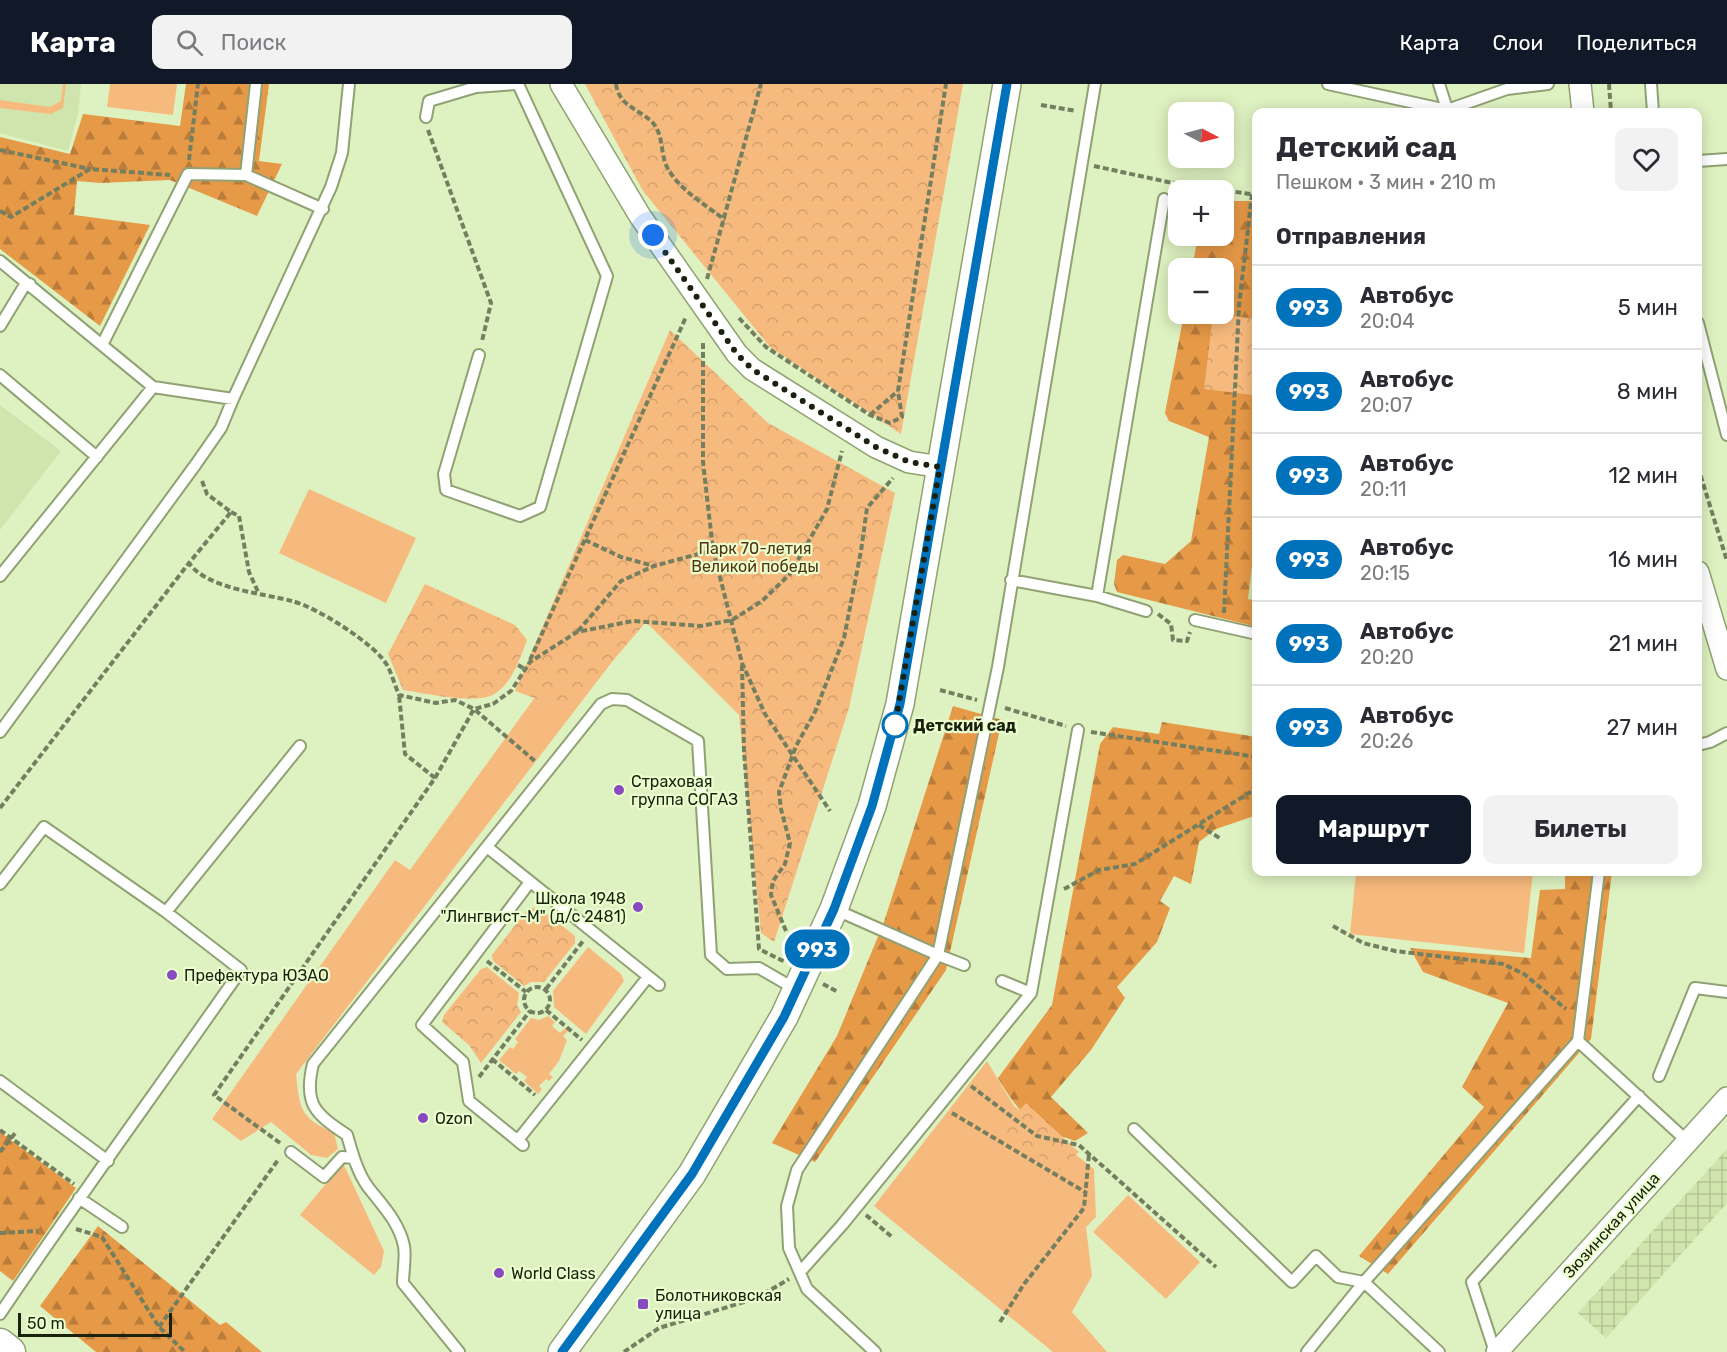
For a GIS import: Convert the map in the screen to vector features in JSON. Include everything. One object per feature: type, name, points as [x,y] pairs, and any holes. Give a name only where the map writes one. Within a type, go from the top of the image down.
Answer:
[{"type":"main road","points":[[0,1344],[10,1352]]},
{"type":"street","points":[[561,84],[640,216],[737,354],[752,369],[876,447],[909,462],[940,467]]},
{"type":"street","points":[[562,1352],[692,1174],[798,990],[834,909],[872,806],[900,704],[1007,84]]},
{"type":"street","points":[[1580,84],[1583,108]]},
{"type":"street","points":[[1702,585],[1727,669]]},
{"type":"street","name":"Зюзинская улица","points":[[1496,1352],[1727,1098]]},
{"type":"lane","points":[[246,176],[256,84]]},
{"type":"lane","points":[[0,732],[221,428],[232,399],[322,209],[342,153],[349,84]]},
{"type":"lane","points":[[426,117],[429,101],[475,86],[517,84],[607,276],[540,507],[519,516],[446,490],[444,474],[479,355]]},
{"type":"lane","points":[[875,1352],[807,1289],[789,1248],[787,1206],[797,1170],[938,955],[990,703],[1095,84]]},
{"type":"lane","points":[[1328,84],[1434,108]]},
{"type":"lane","points":[[1439,84],[1446,108]]},
{"type":"lane","points":[[1455,108],[1507,89],[1548,84]]},
{"type":"lane","points":[[1651,84],[1653,108]]},
{"type":"lane","points":[[1702,161],[1727,159]]},
{"type":"lane","points":[[102,345],[188,174],[246,176],[322,209]]},
{"type":"lane","points":[[1098,596],[1164,199]]},
{"type":"lane","points":[[0,261],[153,387],[232,399]]},
{"type":"lane","points":[[0,326],[27,283],[30,284]]},
{"type":"lane","points":[[1702,338],[1727,435]]},
{"type":"lane","points":[[0,375],[97,457]]},
{"type":"lane","points":[[0,576],[153,387]]},
{"type":"lane","points":[[1011,580],[1098,596],[1146,611]]},
{"type":"lane","points":[[1195,620],[1252,633]]},
{"type":"lane","points":[[459,1352],[403,1283],[404,1246],[383,1202],[368,1186],[354,1158],[347,1135],[317,1114],[308,1085],[313,1064],[601,704],[612,699],[627,700],[699,741],[711,955],[727,969],[759,968],[798,990]]},
{"type":"lane","points":[[800,1272],[857,1206],[1031,993],[1078,730]]},
{"type":"lane","points":[[1702,744],[1727,733]]},
{"type":"lane","points":[[166,912],[300,746]]},
{"type":"lane","points":[[0,884],[44,827],[166,912],[241,970],[108,1161],[81,1195],[0,1314]]},
{"type":"lane","points":[[487,847],[659,986]]},
{"type":"lane","points":[[1307,1352],[1364,1282],[1578,1041],[1599,876]]},
{"type":"lane","points":[[530,882],[422,1024],[463,1062],[469,1101],[521,1143],[546,1105],[648,977]]},
{"type":"lane","points":[[834,909],[964,966]]},
{"type":"lane","points":[[1002,981],[1031,993]]},
{"type":"lane","points":[[1659,1076],[1695,988],[1727,992]]},
{"type":"lane","points":[[1578,1041],[1687,1141]]},
{"type":"lane","points":[[0,1081],[108,1161]]},
{"type":"lane","points":[[1496,1352],[1472,1282],[1639,1096]]},
{"type":"lane","points":[[1134,1129],[1292,1282],[1316,1256],[1338,1277],[1364,1282],[1439,1352]]},
{"type":"lane","points":[[289,1150],[324,1177],[342,1157],[354,1158]]},
{"type":"lane","points":[[81,1195],[122,1227]]},
{"type":"path","points":[[0,150],[90,169],[153,175],[188,174],[198,84]]},
{"type":"path","points":[[616,84],[627,105],[652,122],[660,135],[667,166],[685,189],[725,220]]},
{"type":"path","points":[[700,274],[706,282],[761,84]]},
{"type":"path","points":[[736,315],[766,347],[870,415],[890,423],[902,417],[898,391],[946,84]]},
{"type":"path","points":[[1609,84],[1611,108]]},
{"type":"path","points":[[1041,105],[1090,113]]},
{"type":"path","points":[[426,117],[429,135],[478,260],[491,303],[479,355]]},
{"type":"path","points":[[1082,163],[1168,182],[1252,195]]},
{"type":"path","points":[[0,211],[11,217],[90,169]]},
{"type":"path","points":[[1224,626],[1239,306],[1252,210]]},
{"type":"path","points":[[289,1150],[214,1095],[435,778],[474,709],[493,704],[511,690],[530,662],[686,317]]},
{"type":"path","points":[[703,342],[703,462],[713,550],[742,663],[765,714],[830,810]]},
{"type":"path","points":[[870,415],[898,391]]},
{"type":"path","points":[[577,632],[633,621],[701,626],[732,620],[762,601],[790,574],[827,509],[842,451]]},
{"type":"path","points":[[196,464],[207,494],[239,516],[249,572],[260,595]]},
{"type":"path","points":[[786,931],[771,895],[773,881],[785,864],[790,843],[779,792],[793,755],[815,712],[844,638],[867,508],[893,478]]},
{"type":"path","points":[[1702,480],[1727,561]]},
{"type":"path","points":[[0,808],[231,512]]},
{"type":"path","points":[[585,540],[621,556],[654,566]]},
{"type":"path","points":[[530,662],[577,632],[621,581],[654,566],[713,550]]},
{"type":"path","points":[[189,563],[204,577],[260,595],[294,601],[353,631],[386,663],[399,695],[405,754],[435,778]]},
{"type":"path","points":[[1146,611],[1160,615],[1171,624],[1173,640],[1187,641],[1195,620]]},
{"type":"path","points":[[742,663],[744,751],[759,949],[775,957]]},
{"type":"path","points":[[518,665],[525,669]]},
{"type":"path","points":[[940,690],[1078,730],[1252,756]]},
{"type":"path","points":[[399,695],[436,703],[455,700],[474,709],[530,757]]},
{"type":"path","points":[[1048,898],[1100,870],[1135,864],[1252,791]]},
{"type":"path","points":[[1199,825],[1221,839]]},
{"type":"path","points":[[1333,926],[1363,943],[1395,951],[1503,964],[1524,974],[1581,1021]]},
{"type":"path","points":[[546,989],[591,931]]},
{"type":"path","points":[[476,953],[526,992]]},
{"type":"path","points":[[526,992],[537,986],[546,989]]},
{"type":"path","points":[[526,992],[525,1005],[530,1011],[538,1013],[546,1010],[551,1002],[546,989]]},
{"type":"path","points":[[546,1010],[591,1048]]},
{"type":"path","points":[[468,1094],[530,1011]]},
{"type":"path","points":[[492,1059],[546,1105]]},
{"type":"path","points":[[961,1078],[1037,1136],[1080,1145],[1216,1267]]},
{"type":"path","points":[[941,1103],[956,1117],[1043,1165],[1085,1192]]},
{"type":"path","points":[[0,1130],[81,1195]]},
{"type":"path","points":[[0,1152],[16,1131]]},
{"type":"path","points":[[1000,1322],[1024,1284],[1084,1208],[1089,1154]]},
{"type":"path","points":[[159,1327],[280,1158]]},
{"type":"path","points":[[857,1206],[892,1237]]},
{"type":"path","points":[[624,1352],[659,1328],[757,1298],[800,1272]]},
{"type":"path","points":[[128,1278],[159,1327],[185,1352]]},
{"type":"shaded area","points":[[0,84],[81,84],[78,114],[68,151],[0,133]]},
{"type":"shaded area","points":[[0,405],[61,451],[0,530]]},
{"type":"shaded area","points":[[1252,567],[1252,600],[1248,600]]},
{"type":"shaded area","points":[[1727,1149],[1727,1203],[1606,1338],[1578,1313]]},
{"type":"green space","points":[[63,84],[66,84],[63,108],[51,114],[0,108],[0,100],[50,107],[61,101]]},
{"type":"green space","points":[[110,84],[177,84],[173,115],[107,107]]},
{"type":"green space","points":[[186,84],[269,84],[259,161],[282,164],[257,216],[170,180],[100,183],[77,181],[74,215],[150,225],[100,326],[0,249],[0,137],[70,154],[83,114],[180,126]]},
{"type":"green space","points":[[585,84],[963,84],[901,434],[770,347],[643,191]]},
{"type":"green space","points":[[1234,201],[1252,201],[1252,566],[1248,599],[1252,600],[1252,626],[1117,592],[1114,584],[1117,560],[1123,555],[1165,564],[1191,541],[1209,437],[1169,421],[1165,413],[1182,324],[1234,324],[1234,258],[1194,258],[1196,246],[1234,246]]},
{"type":"green space","points":[[1234,316],[1252,318],[1252,395],[1204,389],[1212,324],[1234,324]]},
{"type":"green space","name":"Парк 70-летия Великой победы","points":[[670,330],[768,423],[895,493],[849,708],[774,942],[761,933],[739,715],[646,622],[570,711],[515,691]]},
{"type":"green space","points":[[309,489],[416,538],[386,603],[279,553]]},
{"type":"green space","points":[[425,584],[515,625],[527,640],[511,676],[496,693],[487,697],[464,699],[403,690],[388,654]]},
{"type":"green space","points":[[618,654],[296,1074],[303,1111],[314,1122],[334,1133],[338,1149],[327,1158],[311,1155],[271,1122],[241,1141],[212,1119],[395,860],[410,870],[551,675]]},
{"type":"green space","points":[[953,706],[1002,720],[946,970],[815,1162],[772,1143],[837,1036],[884,922]]},
{"type":"green space","points":[[1162,722],[1252,736],[1252,817],[1216,829],[1199,842],[1191,884],[1174,876],[1160,901],[1170,908],[1157,942],[1117,987],[1125,998],[1091,1050],[1051,1097],[1088,1133],[1075,1141],[1038,1125],[1029,1118],[1014,1102],[998,1078],[1052,1005],[1100,744],[1113,727],[1159,734]]},
{"type":"green space","points":[[1356,876],[1533,876],[1524,953],[1350,934]]},
{"type":"green space","points":[[1565,876],[1611,876],[1591,1039],[1388,1274],[1359,1256],[1484,1107],[1462,1087],[1508,1003],[1423,972],[1410,948],[1531,958],[1540,890],[1565,889]]},
{"type":"green space","points":[[534,908],[542,910],[575,936],[575,943],[544,982],[531,982],[524,986],[493,961],[492,955],[527,910]]},
{"type":"green space","points":[[588,947],[621,974],[624,981],[586,1034],[554,1007],[553,991]]},
{"type":"green space","points":[[487,967],[519,993],[517,1005],[521,1012],[481,1063],[469,1045],[442,1022],[444,1015],[481,969]]},
{"type":"green space","points":[[548,1016],[555,1022],[552,1026],[560,1033],[565,1028],[568,1031],[563,1036],[567,1040],[559,1061],[549,1074],[553,1077],[549,1081],[546,1079],[539,1086],[542,1089],[538,1094],[524,1081],[527,1077],[519,1071],[516,1074],[499,1060],[510,1047],[513,1049],[518,1042],[515,1039],[531,1018],[539,1020]]},
{"type":"green space","points":[[987,1061],[1014,1106],[1094,1169],[1096,1217],[1086,1227],[1092,1276],[1072,1312],[1107,1352],[1053,1352],[874,1206]]},
{"type":"green space","points":[[1026,1103],[1079,1152],[1061,1170],[1000,1131]]},
{"type":"green space","points":[[0,1132],[76,1188],[13,1281],[0,1271]]},
{"type":"green space","points":[[343,1163],[384,1251],[381,1267],[374,1275],[300,1215]]},
{"type":"green space","points":[[1128,1195],[1200,1262],[1166,1299],[1093,1232]]},
{"type":"green space","points":[[98,1226],[220,1325],[226,1322],[262,1352],[96,1352],[40,1306]]},
{"type":"bus line","name":"993","points":[[562,1352],[692,1174],[784,1017],[806,974],[834,909],[872,806],[900,704],[1007,84]]},
{"type":"place","name":"Детский сад","points":[[895,725]]},
{"type":"place","name":"Страховая группа СОГАЗ","points":[[619,790]]},
{"type":"place","name":"Школа 1948 \"Лингвист-М\" (д/с 2481)","points":[[638,907]]},
{"type":"place","name":"Префектура ЮЗАО","points":[[172,975]]},
{"type":"place","name":"Ozon","points":[[423,1118]]},
{"type":"place","name":"World Class","points":[[499,1273]]},
{"type":"place","name":"Болотниковская улица","points":[[643,1304]]},
{"type":"route","points":[[653,235],[737,354],[752,369],[876,447],[909,462],[940,467],[895,725]]}]
